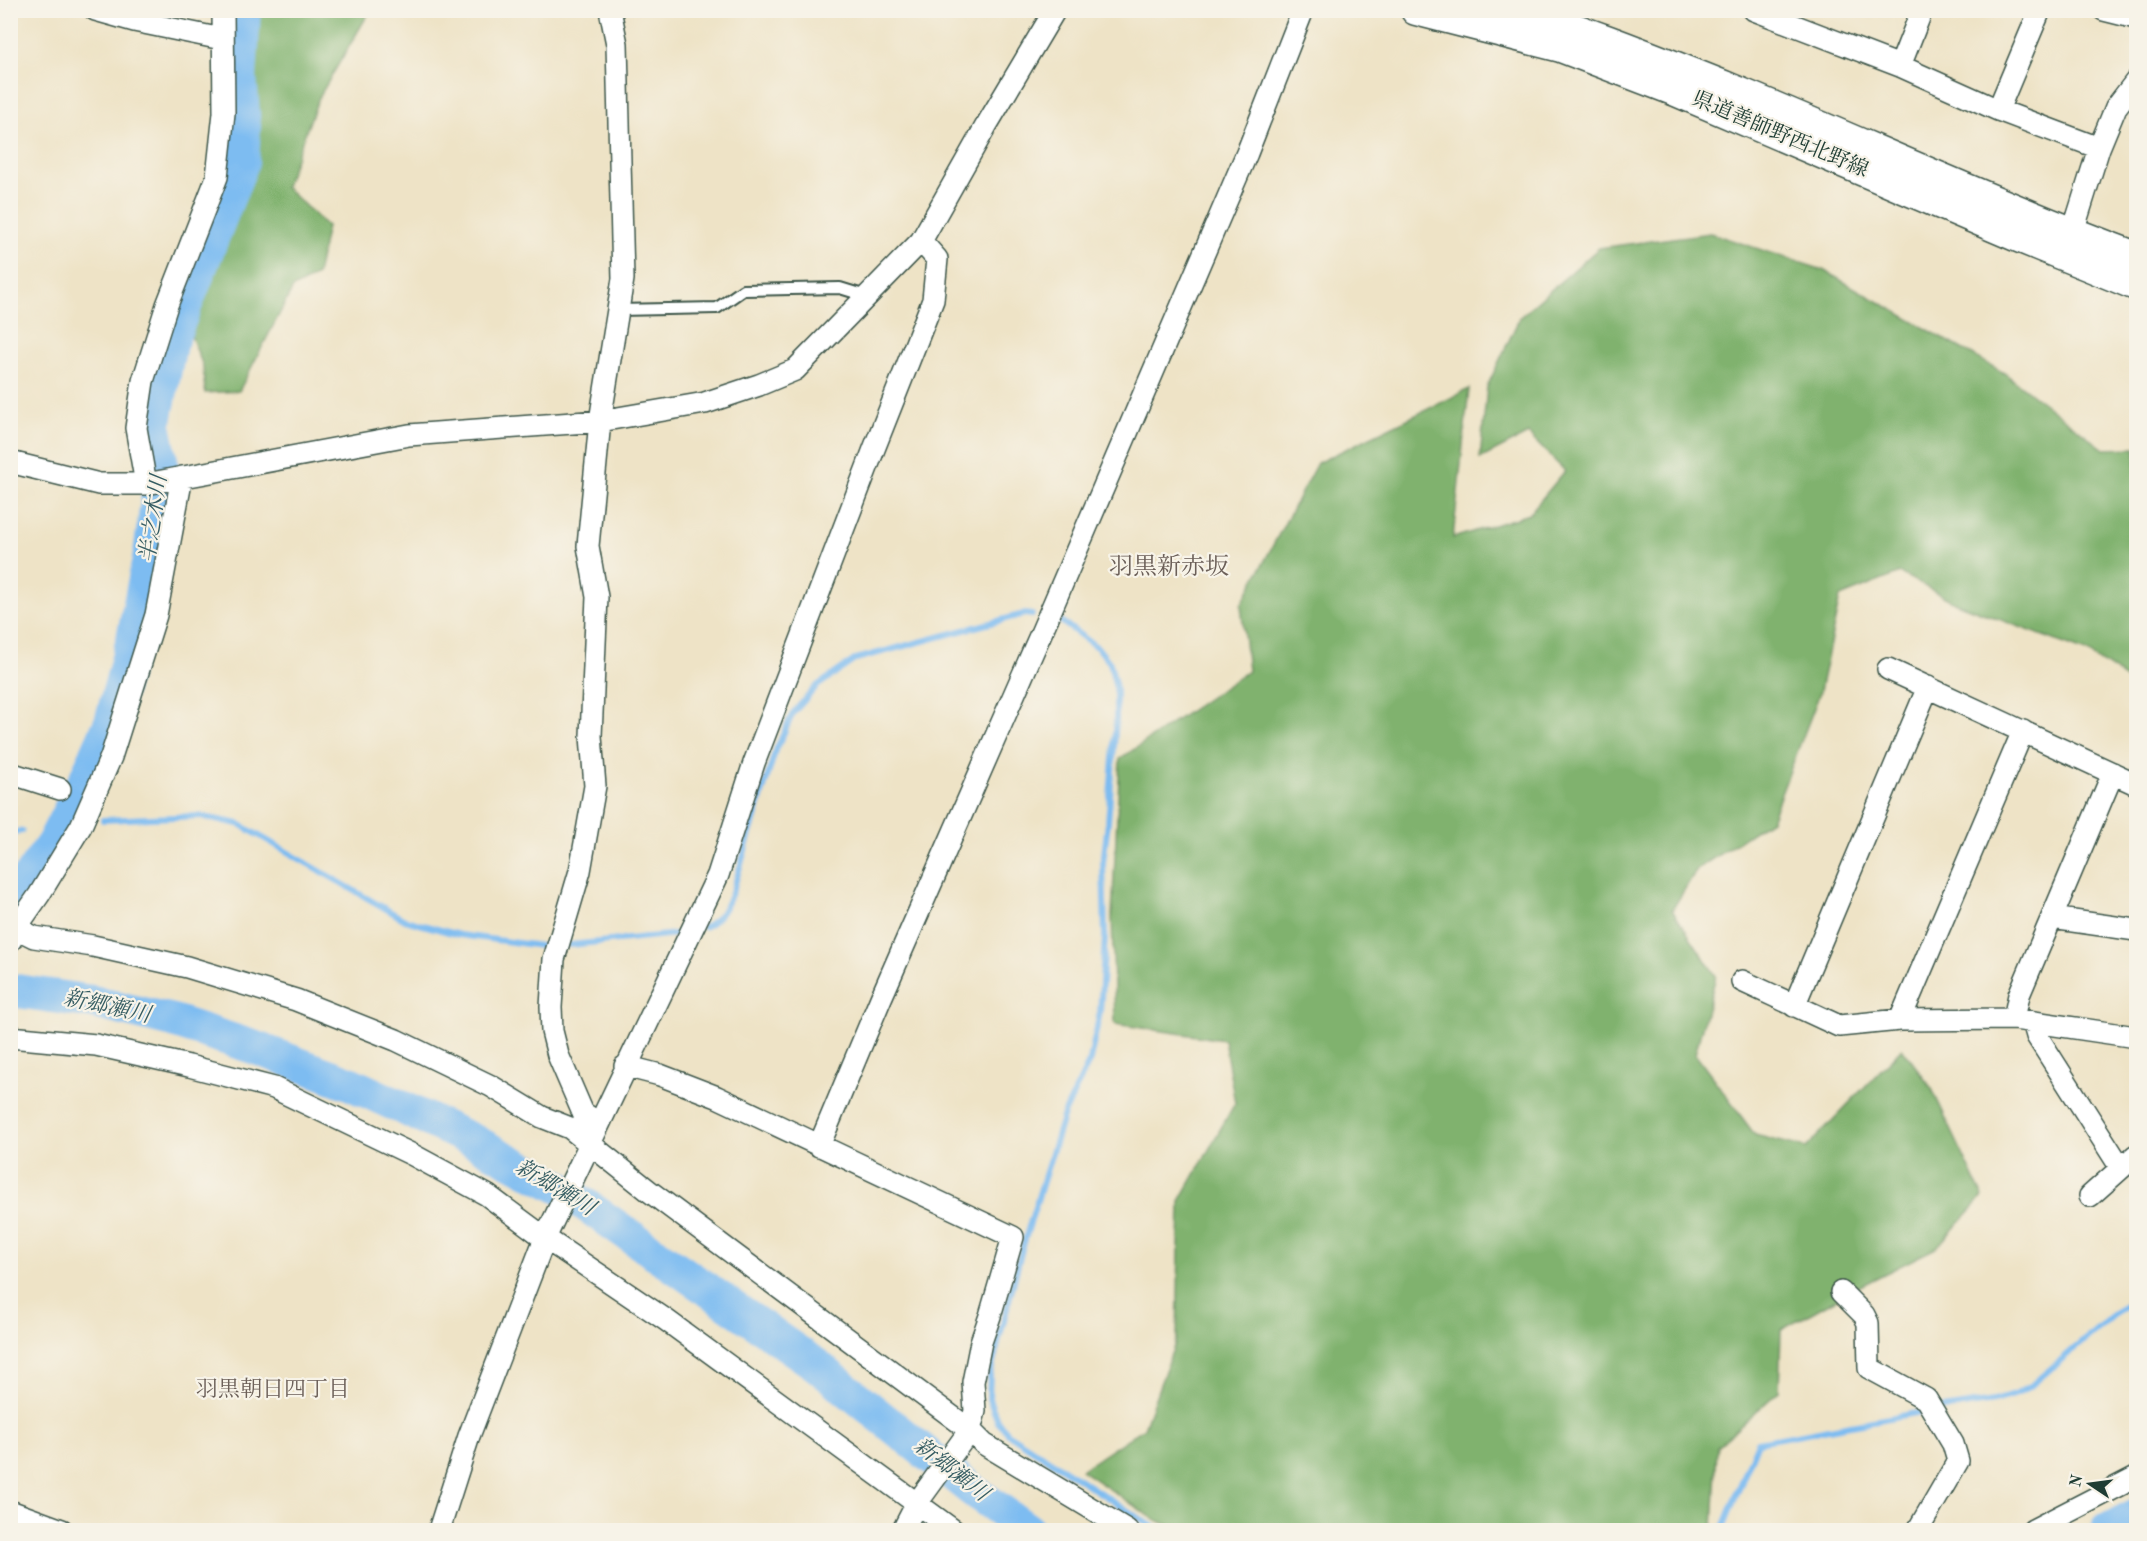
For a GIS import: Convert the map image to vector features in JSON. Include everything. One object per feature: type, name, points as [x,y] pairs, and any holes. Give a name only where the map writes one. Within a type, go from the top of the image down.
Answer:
[{"type":"main road","name":"県道善師野西北野線","points":[[1416,10],[1561,47],[2069,245],[2136,257]]},
{"type":"main road","name":"県道善師野西北野線","points":[[1515,10],[1618,43],[1796,116],[2069,245],[2136,285]]},
{"type":"street","points":[[95,10],[134,21],[222,39]]},
{"type":"street","points":[[146,484],[136,428],[142,381],[167,305],[217,177],[224,112],[223,10]]},
{"type":"street","points":[[599,1123],[583,1113],[558,1054],[552,1031],[551,1007],[554,958],[580,871],[595,786],[591,736],[597,597],[588,546],[600,421],[623,279],[617,44],[610,10]]},
{"type":"street","points":[[10,462],[99,484],[146,484],[409,435],[600,421],[705,403],[795,370],[921,240],[1055,10]]},
{"type":"street","points":[[819,1146],[1247,153],[1303,10]]},
{"type":"street","points":[[1754,10],[1900,66],[1998,110],[2099,148]]},
{"type":"street","points":[[1900,66],[1922,10]]},
{"type":"street","points":[[1998,110],[2040,10]]},
{"type":"street","points":[[2104,10],[2136,18]]},
{"type":"street","points":[[2069,245],[2099,148],[2116,107],[2136,81]]},
{"type":"street","points":[[438,1530],[469,1436],[545,1238],[718,875],[754,763],[869,460],[933,300],[937,259],[921,240]]},
{"type":"street","points":[[182,477],[156,615],[111,757],[81,825],[13,935],[93,946],[187,967],[296,1000],[396,1040],[491,1086],[542,1117],[570,1128],[588,1146],[970,1430],[984,1444],[1127,1530]]},
{"type":"street","points":[[1888,669],[2136,784]]},
{"type":"street","points":[[1794,1006],[1928,687]]},
{"type":"street","points":[[1900,1020],[2023,731]]},
{"type":"street","points":[[10,773],[60,789]]},
{"type":"street","points":[[2090,1196],[2129,1161],[2037,1036],[2023,1021],[2019,995],[2114,773]]},
{"type":"street","points":[[2052,918],[2136,930]]},
{"type":"street","points":[[1742,981],[1839,1026],[1900,1020],[2023,1021],[2136,1037]]},
{"type":"street","points":[[10,1037],[96,1045],[274,1088],[413,1155],[487,1195],[545,1238],[666,1320],[953,1530]]},
{"type":"street","points":[[626,1066],[660,1075],[717,1097],[1013,1237],[981,1342],[973,1382],[975,1411],[970,1430],[916,1503],[903,1530]]},
{"type":"street","points":[[1841,1292],[1868,1323],[1869,1368],[1926,1399],[1943,1425],[1958,1461],[1918,1530]]},
{"type":"street","points":[[2033,1530],[2136,1478]]},
{"type":"street","points":[[10,1512],[63,1530]]},
{"type":"lane","points":[[618,310],[717,308],[743,290],[840,288],[866,296]]},
{"type":"green space","points":[[252,11],[370,11],[319,97],[285,187],[327,226],[317,275],[293,288],[239,391],[205,393],[203,366],[191,336],[203,292],[241,198],[258,145]]},
{"type":"green space","points":[[1710,233],[1823,270],[2004,373],[2104,449],[2136,448],[2136,686],[2086,652],[1956,603],[1900,573],[1840,597],[1819,695],[1771,820],[1697,869],[1672,910],[1716,976],[1695,1054],[1755,1135],[1806,1148],[1902,1048],[1932,1089],[1983,1197],[1936,1248],[1856,1288],[1781,1330],[1779,1391],[1717,1447],[1713,1530],[1180,1530],[1154,1519],[1081,1470],[1144,1428],[1177,1338],[1180,1201],[1235,1103],[1224,1040],[1115,1024],[1112,916],[1120,759],[1248,671],[1241,605],[1317,463],[1469,389],[1453,538],[1529,514],[1565,471],[1528,434],[1480,459],[1487,387],[1520,317],[1599,248]]},
{"type":"waterway","name":"半之木川","points":[[10,904],[53,843],[86,778],[111,722],[132,643],[150,554],[162,465],[154,426],[170,344],[242,163],[244,126],[240,77],[244,10]]},
{"type":"waterway","points":[[704,927],[719,916],[728,901],[775,752],[793,713],[817,686],[856,659],[1024,614],[1032,615]]},
{"type":"waterway","points":[[1058,619],[1098,648],[1110,663],[1116,688],[1116,719],[1103,863],[1105,937],[1100,1012],[1090,1060],[1064,1114],[1022,1249],[990,1375],[989,1399],[998,1422],[1010,1435],[1158,1530]]},
{"type":"waterway","points":[[103,820],[199,816],[239,824],[405,920],[459,935],[541,946]]},
{"type":"waterway","points":[[10,833],[22,831]]},
{"type":"waterway","points":[[570,945],[677,934]]},
{"type":"waterway","name":"新郷瀬川","points":[[10,990],[93,1002],[173,1021],[256,1048],[349,1083],[476,1142],[561,1188],[815,1364],[972,1490],[1028,1530]]},
{"type":"waterway","points":[[1937,1410],[1994,1401],[2017,1394],[2034,1383],[2136,1296]]},
{"type":"waterway","points":[[1722,1530],[1758,1442],[1927,1411]]},
{"type":"waterway","name":"新郷瀬川","points":[[2108,1530],[2136,1515]]},
{"type":"district","name":"羽黒新赤坂","points":[[1169,568]]},
{"type":"district","name":"羽黒朝日四丁目","points":[[273,1390]]}]
